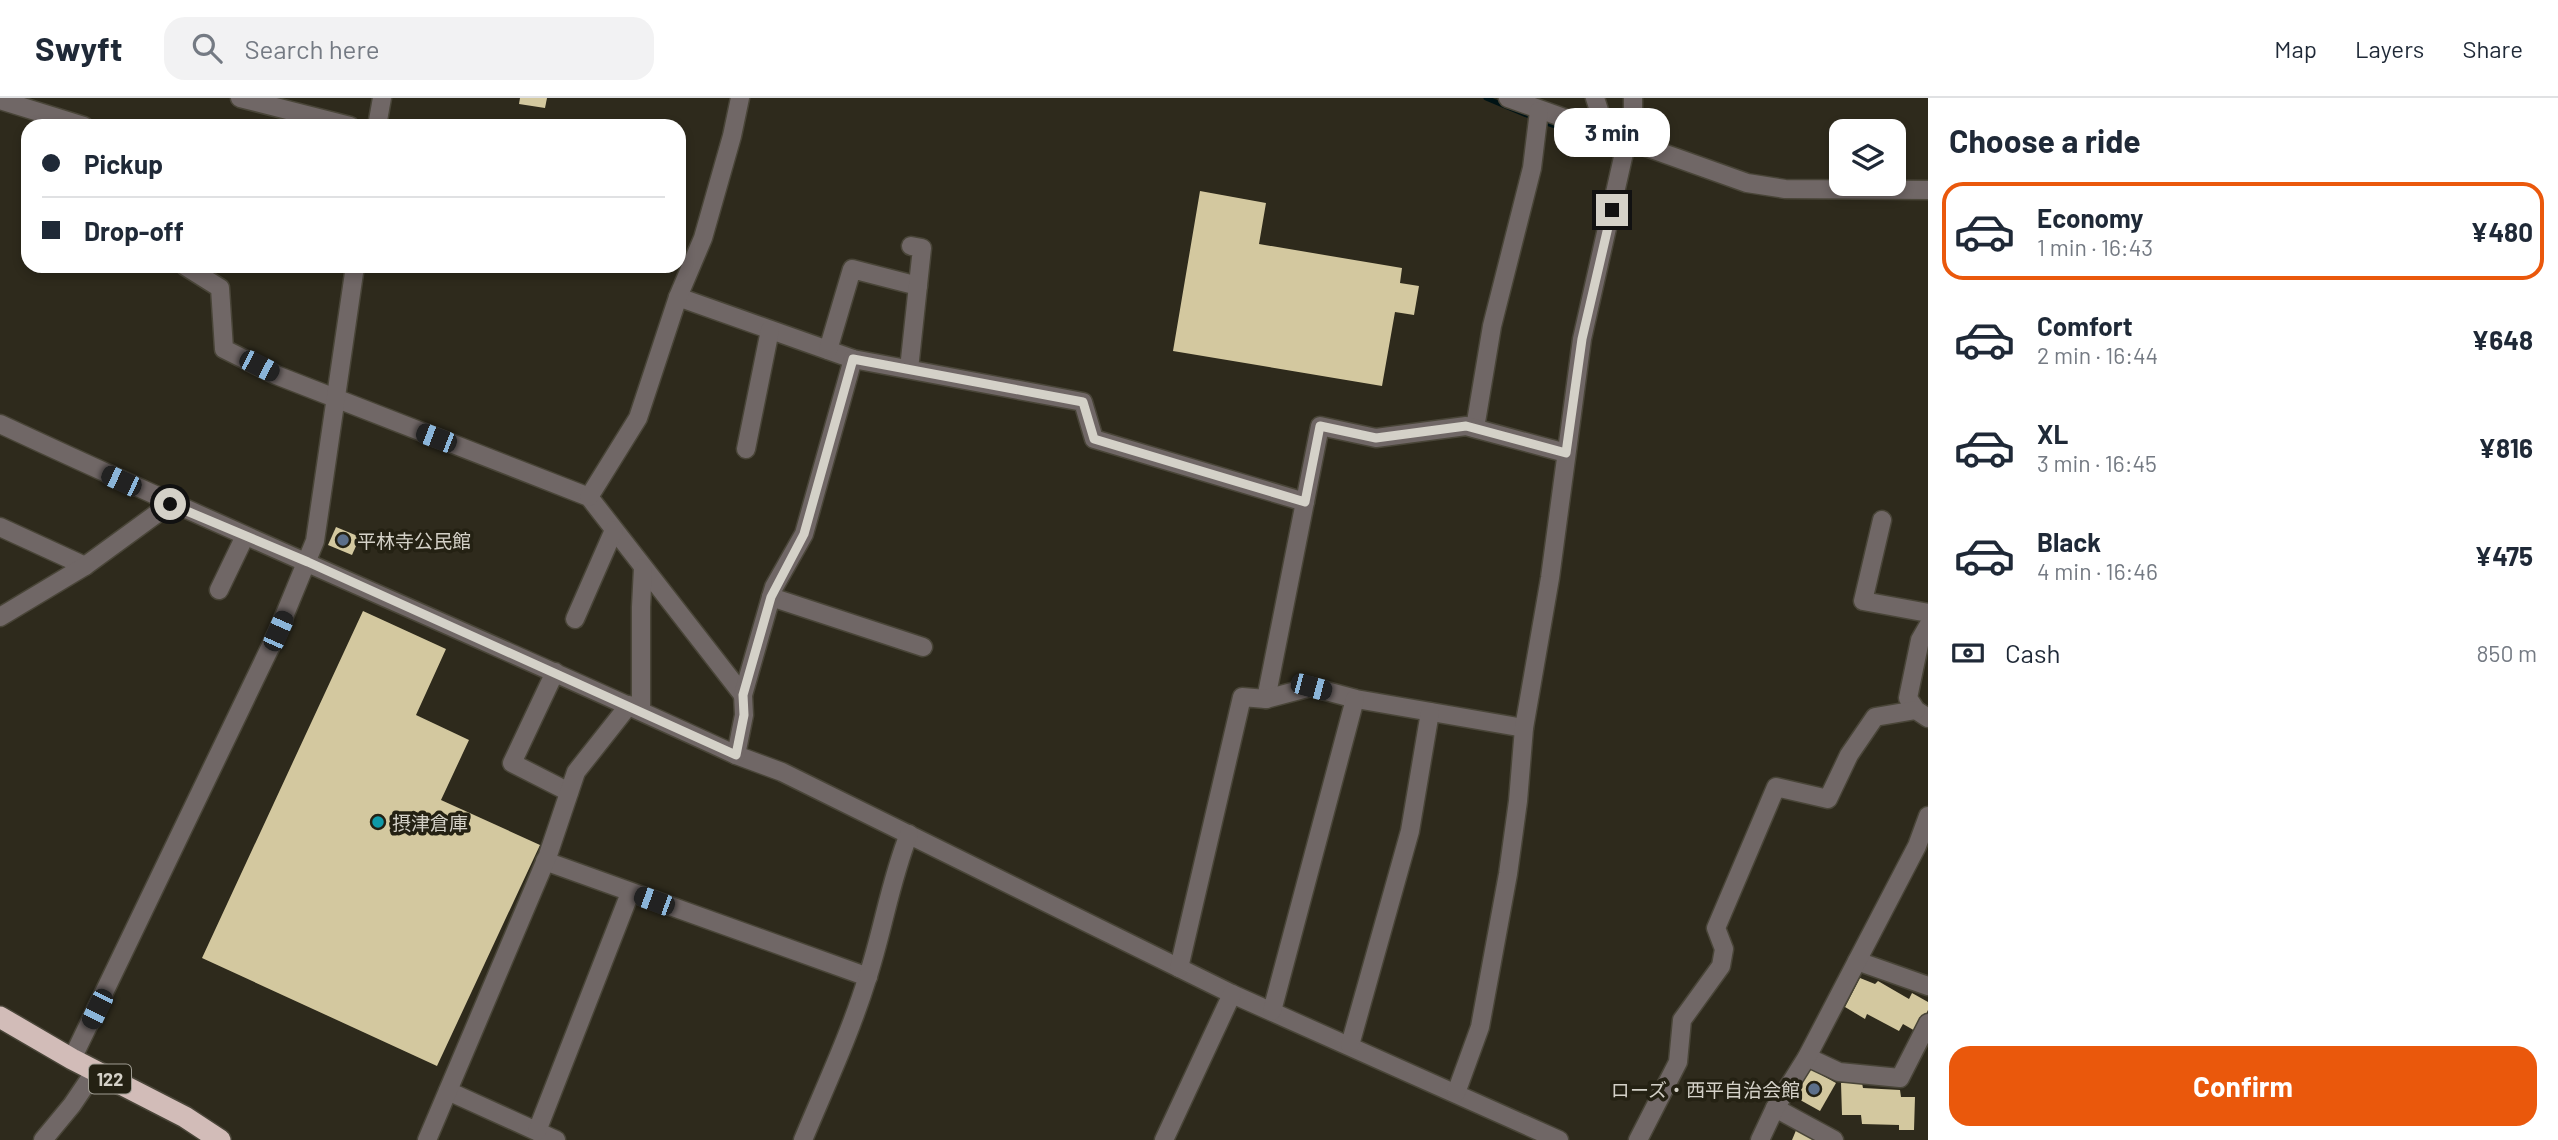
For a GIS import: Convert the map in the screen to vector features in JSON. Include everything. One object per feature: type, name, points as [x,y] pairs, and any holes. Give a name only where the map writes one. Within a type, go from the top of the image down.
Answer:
[{"type":"highway","name":"122","points":[[0,1017],[72,1059],[185,1117],[220,1140]]},
{"type":"street","points":[[240,98],[322,119]]},
{"type":"street","points":[[378,119],[382,98]]},
{"type":"street","points":[[589,496],[638,418],[677,297],[703,238],[740,98]]},
{"type":"street","points":[[1595,98],[1606,132]]},
{"type":"street","points":[[1456,1093],[1480,1027],[1508,874],[1524,728],[1550,578],[1582,339],[1633,113],[1633,98]]},
{"type":"street","points":[[2,99],[63,119]]},
{"type":"street","points":[[1475,428],[1492,326],[1532,168],[1523,103],[1747,183],[1785,189],[1928,190]]},
{"type":"street","points":[[909,369],[922,248],[911,246]]},
{"type":"street","points":[[828,350],[852,269],[918,286]]},
{"type":"street","points":[[196,273],[220,288],[224,349],[276,375],[589,496],[743,695]]},
{"type":"street","points":[[72,1059],[272,644],[308,562],[315,541],[354,273]]},
{"type":"street","points":[[677,297],[853,359],[1083,402],[1094,439],[1305,502]]},
{"type":"street","points":[[746,449],[770,330]]},
{"type":"street","points":[[736,755],[744,715],[743,695],[771,597],[804,534],[853,359]]},
{"type":"street","points":[[0,424],[170,504],[308,562],[736,755],[782,772],[1232,994],[1559,1140]]},
{"type":"street","points":[[1266,699],[1320,426],[1376,438],[1466,426],[1566,453]]},
{"type":"street","points":[[0,617],[85,566],[170,504]]},
{"type":"street","points":[[1882,520],[1863,601],[1928,613]]},
{"type":"street","points":[[0,527],[85,566]]},
{"type":"street","points":[[575,620],[614,530]]},
{"type":"street","points":[[219,590],[244,536]]},
{"type":"street","points":[[427,1140],[545,862],[576,772],[635,708],[643,568]]},
{"type":"street","points":[[771,597],[923,648]]},
{"type":"street","points":[[1922,714],[1908,698],[1920,640],[1928,626]]},
{"type":"street","points":[[555,673],[512,763],[569,792]]},
{"type":"street","points":[[1179,968],[1242,697],[1266,699],[1311,687],[1354,699],[1524,728]]},
{"type":"street","points":[[1272,1011],[1354,699]]},
{"type":"street","points":[[1350,1045],[1410,831],[1430,712]]},
{"type":"street","points":[[1638,1140],[1678,1062],[1682,1020],[1720,966],[1724,949],[1716,928],[1776,787],[1828,799],[1849,755],[1875,717],[1922,714]]},
{"type":"street","points":[[1760,1140],[1917,846],[1928,816]]},
{"type":"street","points":[[803,1140],[846,1039],[868,977],[895,867],[909,834]]},
{"type":"street","points":[[545,862],[868,977]]},
{"type":"street","points":[[537,1131],[630,892]]},
{"type":"street","points":[[1857,961],[1928,986]]},
{"type":"street","points":[[1164,1140],[1232,994]]},
{"type":"street","points":[[1807,1056],[1839,1072],[1900,1079],[1928,1023]]},
{"type":"street","points":[[43,1140],[95,1071]]},
{"type":"street","points":[[448,1091],[556,1140]]},
{"type":"street","points":[[1775,1108],[1834,1140]]},
{"type":"building","points":[[520,98],[547,98],[545,108],[519,104]]},
{"type":"building","points":[[1200,191],[1266,203],[1259,244],[1402,268],[1400,283],[1419,286],[1414,315],[1395,312],[1382,386],[1173,351]]},
{"type":"building","points":[[336,527],[360,537],[352,555],[328,545]]},
{"type":"building","name":"摂津倉庫","points":[[363,611],[446,649],[416,715],[469,740],[441,800],[540,845],[437,1066],[202,958]]},
{"type":"building","points":[[1860,978],[1875,984],[1878,981],[1909,999],[1912,993],[1928,1002],[1928,1010],[1917,1032],[1903,1024],[1899,1031],[1867,1014],[1865,1019],[1845,1007]]},
{"type":"building","points":[[1809,1068],[1836,1083],[1820,1111],[1793,1096]]},
{"type":"building","points":[[1841,1083],[1862,1083],[1863,1088],[1900,1090],[1901,1097],[1915,1097],[1914,1130],[1899,1130],[1899,1125],[1862,1124],[1861,1115],[1842,1115]]},
{"type":"building","points":[[1797,1128],[1816,1137],[1815,1140],[1792,1140]]},
{"type":"waterway","points":[[1486,98],[1546,123],[1616,147]]},
{"type":"place","name":"平林寺公民館","points":[[343,540]]},
{"type":"place","name":"摂津倉庫","points":[[378,822]]},
{"type":"place","name":"ローズ・西平自治会館","points":[[1814,1089]]},
{"type":"route","points":[[170,504],[308,562],[736,755],[744,715],[743,695],[771,597],[804,534],[853,359],[1083,402],[1094,439],[1305,502],[1320,426],[1376,438],[1466,426],[1566,453],[1582,339],[1612,210]]}]
